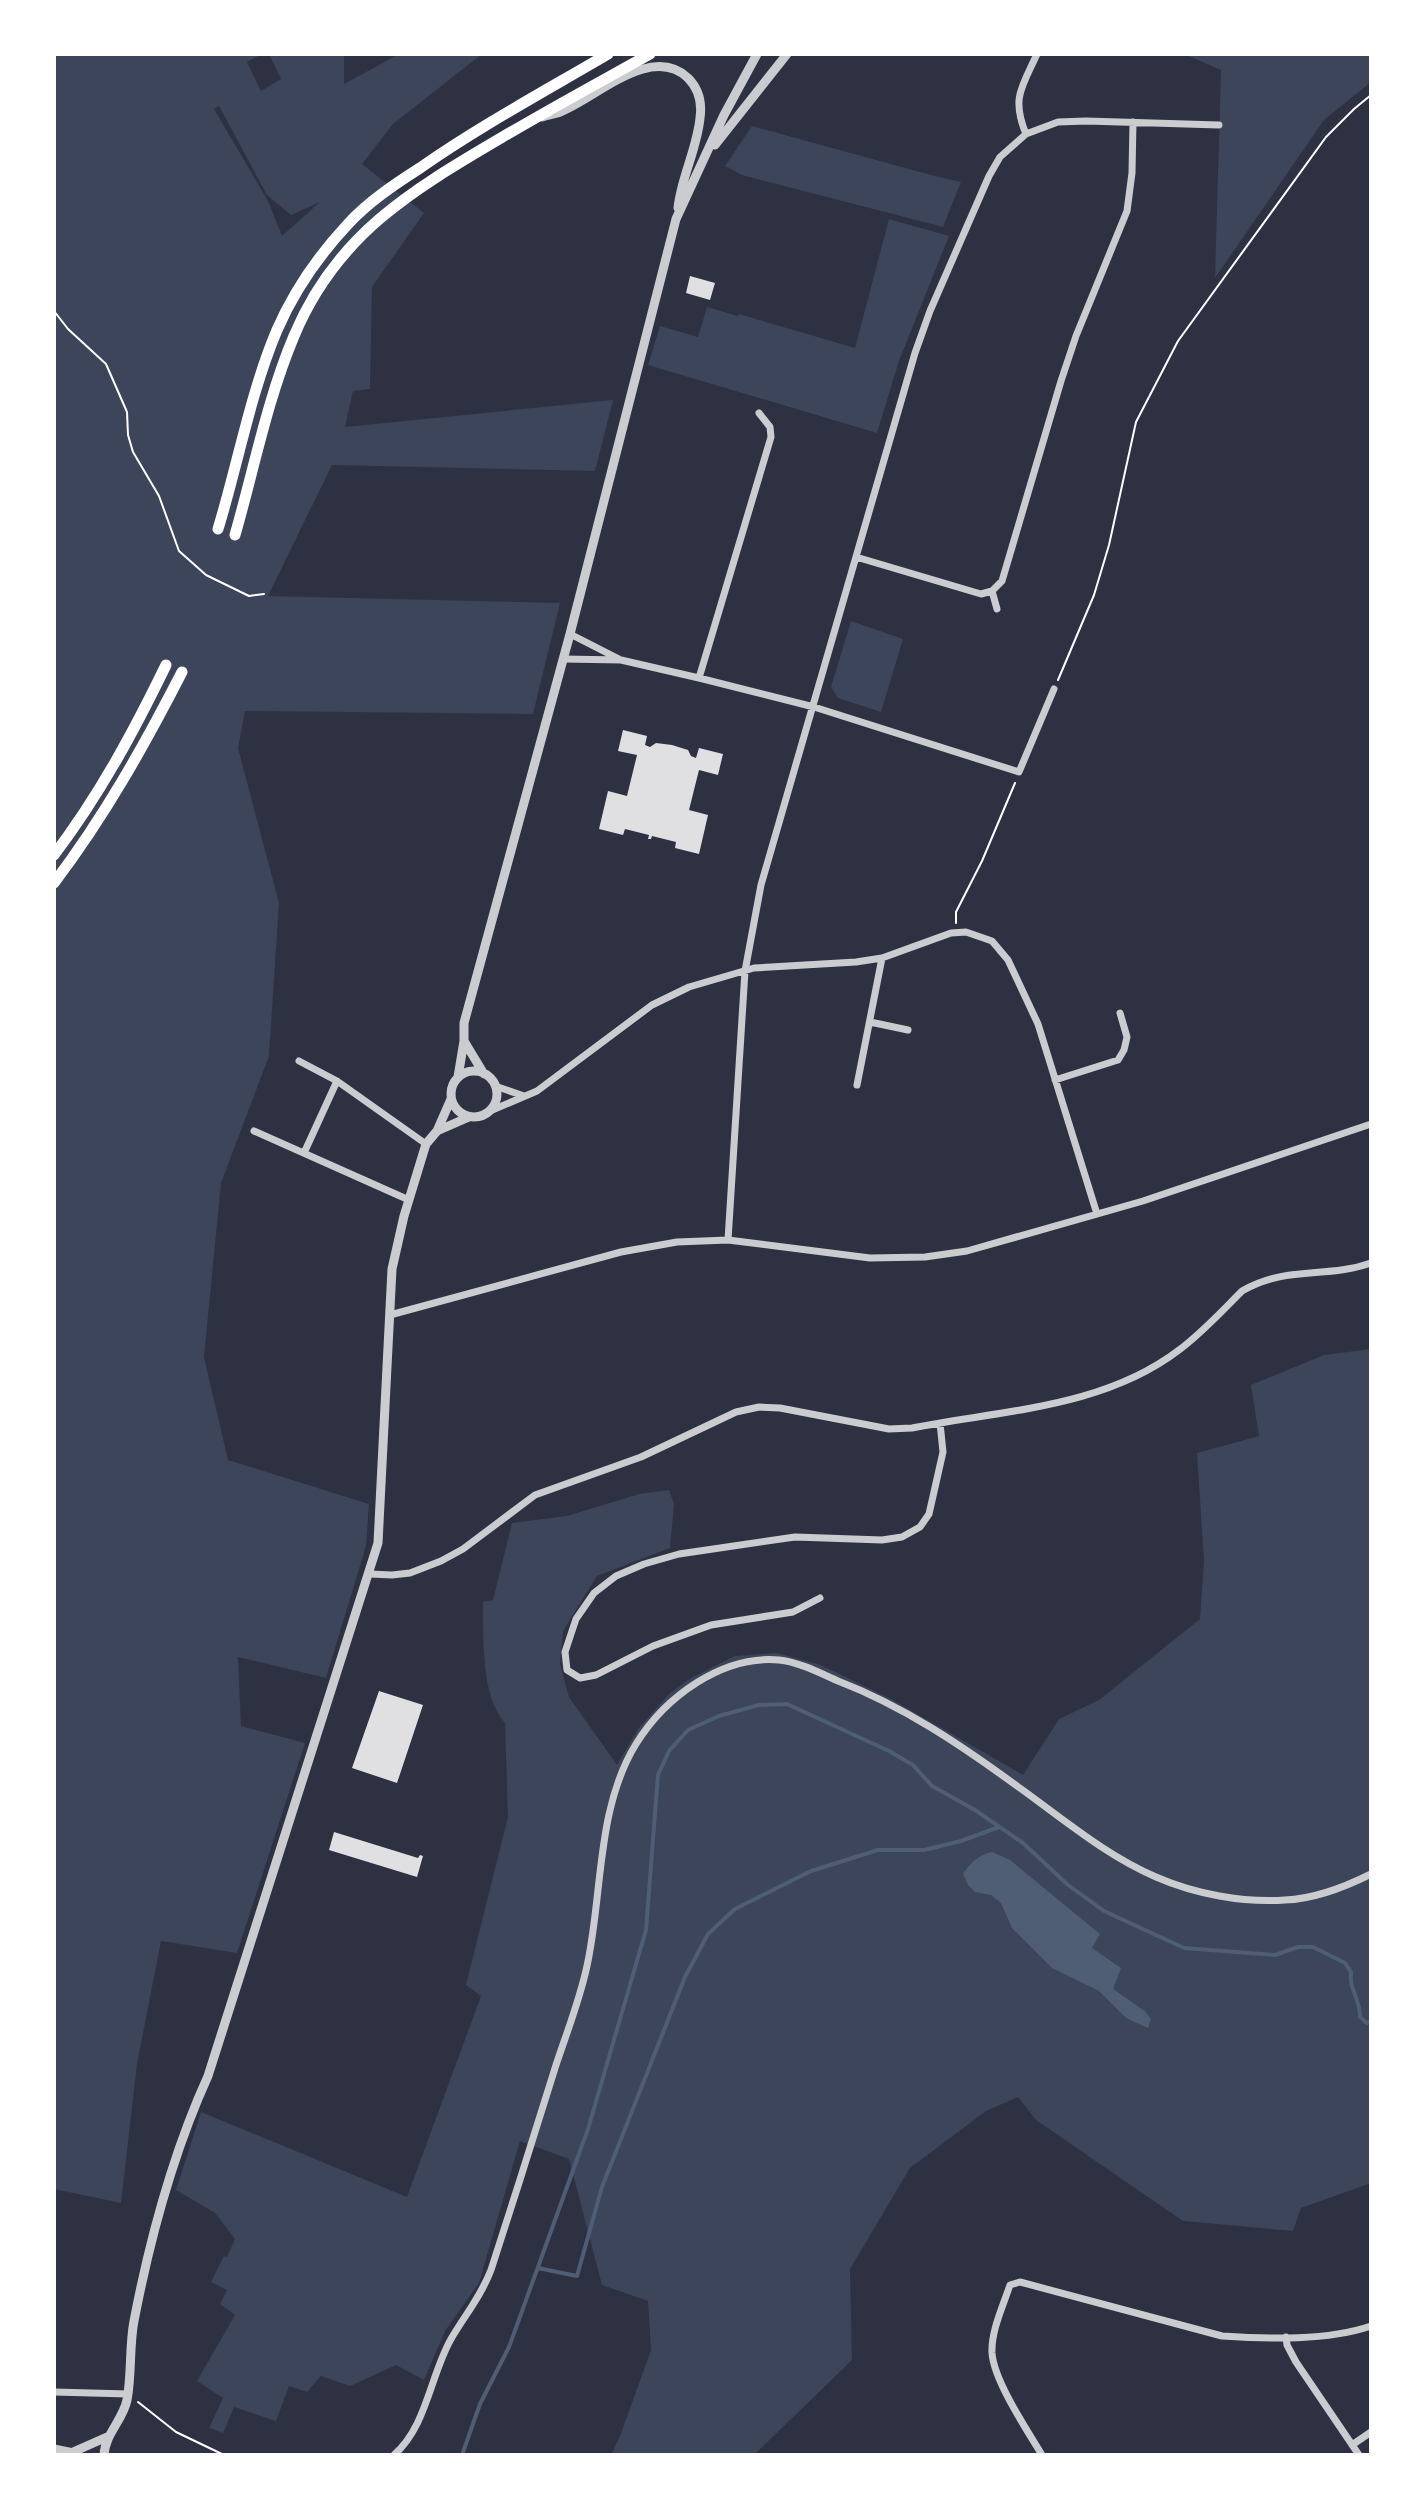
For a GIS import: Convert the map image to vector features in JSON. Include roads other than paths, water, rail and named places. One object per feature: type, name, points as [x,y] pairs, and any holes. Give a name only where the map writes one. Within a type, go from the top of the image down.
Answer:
[{"type":"main road","points":[[218,529],[277,330],[297,290],[349,222],[390,188],[462,139],[608,54]]},
{"type":"main road","points":[[235,535],[277,381],[294,335],[313,297],[335,264],[396,203],[440,173],[650,54]]},
{"type":"main road","points":[[54,855],[102,784],[135,728],[166,665]]},
{"type":"main road","points":[[54,883],[115,795],[182,672]]},
{"type":"street","points":[[676,219],[724,115],[757,54]]},
{"type":"street","points":[[704,161],[787,54]]},
{"type":"street","points":[[1026,134],[1017,106],[1037,54]]},
{"type":"street","points":[[104,2455],[107,2437],[120,2418],[128,2394],[133,2324],[164,2197],[192,2110],[208,2076],[378,1543],[392,1269],[426,1144],[437,1131],[458,1077],[464,1023],[570,634],[676,219],[700,120],[699,95],[687,77],[666,67],[643,69],[560,112],[534,119]]},
{"type":"street","points":[[728,1240],[745,971],[761,885],[915,353],[930,311],[1000,157],[1026,134],[1058,122],[1219,125]]},
{"type":"street","points":[[856,557],[981,594],[992,591],[1002,581],[1076,336],[1127,211],[1132,173],[1133,122]]},
{"type":"street","points":[[699,678],[771,437],[770,427],[759,413]]},
{"type":"street","points":[[992,591],[997,609]]},
{"type":"street","points":[[570,634],[621,660]]},
{"type":"street","points":[[563,659],[621,660],[699,678],[814,707],[1019,772],[1054,689]]},
{"type":"street","points":[[437,1131],[537,1091],[652,1005],[689,987],[754,968],[882,958],[966,932],[981,935],[1002,951],[1038,1024],[1097,1214]]},
{"type":"street","points":[[857,1085],[882,958]]},
{"type":"street","points":[[1055,1080],[1118,1060],[1127,1037],[1120,1013]]},
{"type":"street","points":[[870,1022],[908,1030]]},
{"type":"street","points":[[464,1041],[495,1086],[524,1096]]},
{"type":"street","points":[[299,1061],[337,1081],[426,1144]]},
{"type":"street","points":[[458,1077],[469,1071],[484,1074]]},
{"type":"street","points":[[304,1153],[337,1081]]},
{"type":"street","points":[[490,1111],[497,1099],[495,1086]]},
{"type":"street","points":[[451,1099],[460,1113],[469,1117]]},
{"type":"street","points":[[390,1315],[621,1252],[677,1242],[728,1240],[870,1258],[925,1257],[967,1251],[1097,1214],[1371,1124]]},
{"type":"street","points":[[254,1131],[409,1200]]},
{"type":"street","points":[[370,1574],[410,1573],[441,1561],[463,1549],[535,1495],[641,1457],[736,1412],[759,1407],[780,1408],[889,1429],[912,1428],[1056,1404],[1090,1395],[1153,1366],[1180,1349],[1242,1291],[1253,1285],[1270,1278],[1356,1268],[1371,1263]]},
{"type":"street","points":[[820,1598],[793,1612],[711,1625],[653,1646],[596,1675],[580,1678],[567,1670],[565,1652],[576,1619],[594,1593],[616,1576],[644,1564],[679,1554],[795,1537],[882,1540],[902,1537],[920,1527],[929,1514],[943,1452],[940,1423]]},
{"type":"street","points":[[394,2455],[412,2435],[450,2341],[482,2293],[491,2270],[587,1968],[609,1815],[617,1782],[635,1745],[652,1721],[671,1700],[693,1685],[723,1669],[751,1662],[779,1660],[846,1684],[891,1704],[950,1739],[1116,1856],[1155,1877],[1204,1892],[1239,1898],[1286,1900],[1334,1889],[1371,1874]]},
{"type":"street","points":[[1042,2455],[1020,2419],[992,2352],[994,2334],[1010,2285],[1020,2282],[1222,2336],[1349,2334],[1371,2326]]},
{"type":"street","points":[[1286,2337],[1296,2362],[1359,2455]]},
{"type":"street","points":[[54,2392],[128,2394]]},
{"type":"street","points":[[1352,2445],[1371,2432]]},
{"type":"street","points":[[54,2449],[78,2453],[107,2437]]},
{"type":"waterway","points":[[462,2455],[480,2404],[509,2347],[588,2129],[646,1930],[658,1775],[669,1751],[688,1730],[719,1716],[759,1705],[787,1704],[913,1765],[932,1786],[975,1810],[1023,1843],[1068,1885],[1104,1911],[1184,1948],[1275,1955],[1298,1947],[1313,1947],[1345,1963],[1351,1972],[1360,2017],[1367,2023],[1371,2021]]},
{"type":"waterway","points":[[538,2268],[577,2276],[602,2187],[685,1977],[708,1934],[735,1909],[811,1871],[878,1850],[924,1850],[999,1827]]}]
